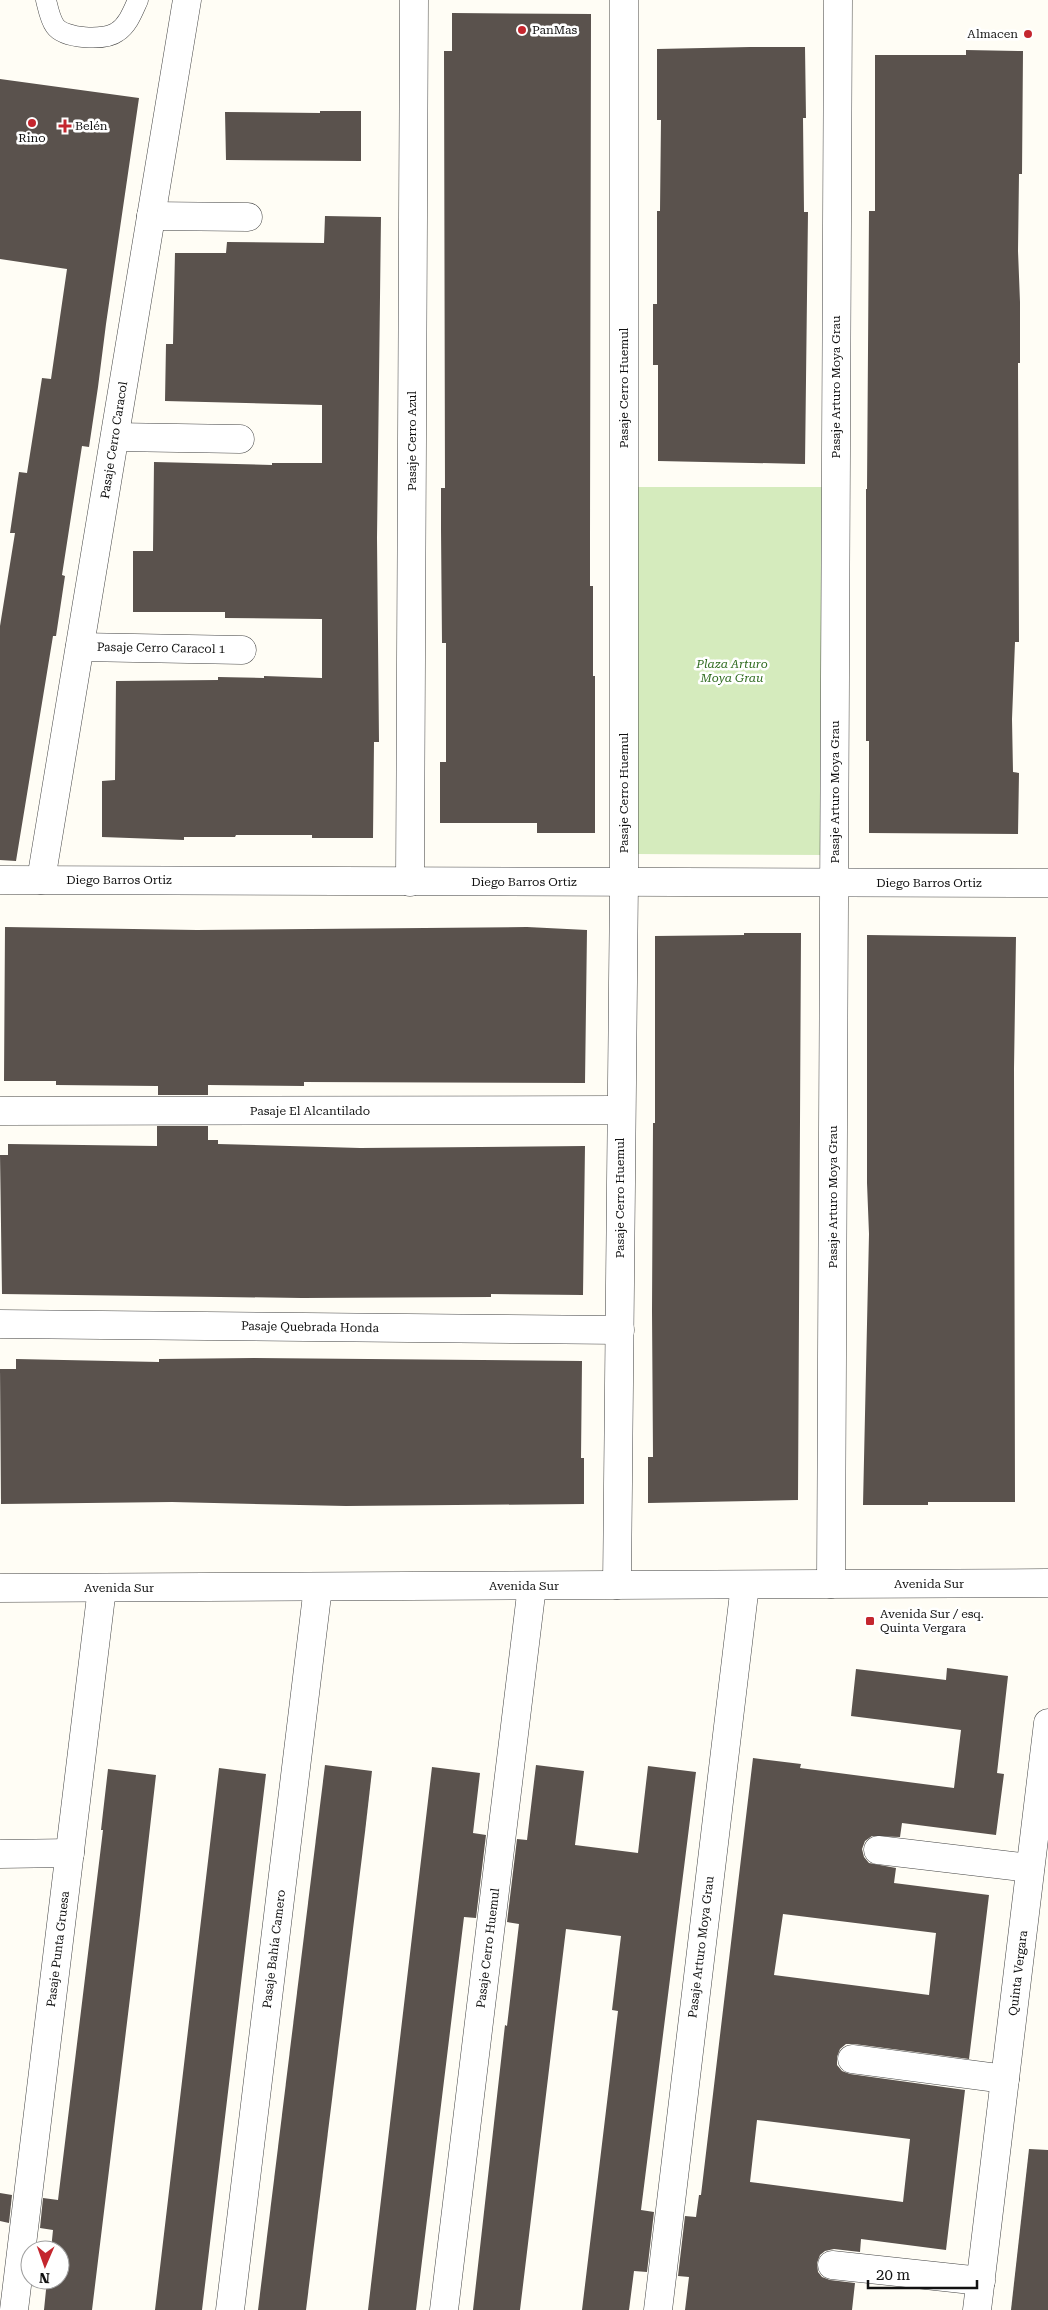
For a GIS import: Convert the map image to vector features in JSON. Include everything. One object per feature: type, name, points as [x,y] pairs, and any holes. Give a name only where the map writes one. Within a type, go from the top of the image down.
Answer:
[{"type":"street","name":"Pasaje Cerro Caracol","points":[[41,880],[187,0]]},
{"type":"street","name":"Pasaje Cerro Azul","points":[[410,882],[414,0]]},
{"type":"street","name":"Pasaje Cerro Huemul","points":[[617,1585],[620,1110],[624,882],[624,0]]},
{"type":"street","name":"Pasaje Arturo Moya Grau","points":[[831,1584],[838,0]]},
{"type":"street","points":[[151,216],[248,217]]},
{"type":"street","points":[[115,437],[240,439]]},
{"type":"street","name":"Pasaje Cerro Caracol 1","points":[[80,646],[242,650]]},
{"type":"street","name":"Diego Barros Ortiz","points":[[0,880],[1048,883]]},
{"type":"street","name":"Pasaje El Alcantilado","points":[[0,1111],[620,1110]]},
{"type":"street","name":"Pasaje Quebrada Honda","points":[[0,1324],[620,1330]]},
{"type":"street","name":"Avenida Sur","points":[[0,1588],[1048,1583]]},
{"type":"street","name":"Pasaje Arturo Moya Grau","points":[[658,2310],[745,1585]]},
{"type":"street","name":"Pasaje Cerro Huemul","points":[[444,2310],[532,1586]]},
{"type":"street","name":"Pasaje Bahía Camero","points":[[230,2310],[318,1587]]},
{"type":"street","name":"Pasaje Punta Gruesa","points":[[14,2310],[102,1588]]},
{"type":"street","name":"Quinta Vergara","points":[[977,2310],[1048,1723]]},
{"type":"street","points":[[878,1850],[1030,1868]]},
{"type":"street","points":[[0,1854],[70,1853]]},
{"type":"street","points":[[852,2059],[1005,2079]]},
{"type":"street","points":[[832,2265],[980,2281]]},
{"type":"lane","points":[[46,0],[54,25],[61,32],[73,36],[107,37],[116,33],[124,26],[138,0]]},
{"type":"green space","name":"Plaza Arturo Moya Grau","points":[[636,487],[830,487],[829,855],[634,854]]},
{"type":"building","points":[[452,13],[591,14],[590,586],[593,586],[593,676],[595,676],[595,833],[537,833],[537,823],[440,823],[440,762],[446,762],[446,643],[442,643],[441,529],[441,488],[445,488],[444,51],[452,51]]},
{"type":"building","points":[[805,47],[806,118],[803,118],[804,212],[808,212],[805,464],[658,461],[658,365],[653,365],[653,304],[657,304],[657,211],[660,211],[661,120],[657,120],[657,49]]},
{"type":"building","points":[[966,50],[1023,51],[1022,174],[1019,174],[1018,251],[1020,302],[1020,363],[1018,363],[1019,642],[1015,642],[1012,719],[1013,772],[1019,773],[1018,834],[869,833],[869,741],[866,741],[866,489],[869,211],[875,211],[875,55],[966,55]]},
{"type":"building","points":[[0,79],[139,98],[89,447],[82,446],[62,575],[65,576],[56,636],[53,636],[16,861],[0,860],[0,626],[15,533],[10,533],[19,472],[27,473],[42,378],[51,379],[67,269],[0,259]]},
{"type":"building","points":[[320,111],[361,111],[361,161],[226,160],[225,112],[320,113]]},
{"type":"building","points":[[325,216],[381,217],[377,538],[379,742],[374,742],[373,838],[312,838],[312,835],[184,837],[184,840],[102,837],[102,781],[115,780],[116,681],[218,680],[218,677],[264,678],[264,676],[322,678],[322,619],[225,618],[225,612],[133,612],[133,551],[153,551],[154,462],[272,465],[272,463],[322,463],[322,405],[165,401],[166,344],[173,344],[175,253],[226,253],[227,242],[324,243]]},
{"type":"building","points":[[5,927],[197,930],[527,927],[587,930],[585,1083],[304,1082],[304,1086],[208,1085],[208,1095],[158,1095],[158,1086],[56,1085],[56,1081],[4,1081]]},
{"type":"building","points":[[744,933],[801,933],[798,1500],[648,1503],[648,1457],[653,1457],[652,1311],[655,936],[744,935]]},
{"type":"building","points":[[867,935],[1016,937],[1014,1069],[1015,1502],[928,1502],[928,1505],[863,1505],[869,1234],[867,1183]]},
{"type":"building","points":[[157,1126],[208,1126],[208,1140],[218,1140],[218,1144],[360,1148],[585,1146],[583,1295],[491,1294],[491,1297],[302,1298],[2,1294],[0,1155],[8,1155],[8,1144],[157,1146]]},
{"type":"building","points":[[16,1359],[159,1362],[159,1359],[582,1361],[581,1458],[584,1458],[584,1504],[346,1506],[172,1502],[1,1504],[0,1369],[16,1369]]},
{"type":"building","points":[[947,1668],[1008,1676],[997,1773],[1004,1774],[996,1835],[902,1823],[900,1837],[872,1836],[865,1841],[862,1849],[864,1857],[869,1863],[896,1868],[894,1883],[989,1895],[969,2059],[846,2044],[840,2049],[837,2065],[842,2071],[850,2074],[965,2090],[946,2250],[861,2239],[860,2252],[834,2249],[825,2251],[820,2255],[817,2263],[818,2272],[822,2277],[830,2280],[855,2283],[852,2310],[685,2310],[689,2277],[678,2276],[685,2216],[696,2217],[699,2195],[701,2195],[753,1758],[801,1764],[800,1768],[954,1788],[961,1730],[851,1716],[856,1669],[946,1680]],"holes":[[[783,1914],[936,1933],[929,1995],[774,1975]],[[757,2120],[910,2139],[903,2202],[750,2182]]]},
{"type":"building","points":[[325,1765],[372,1771],[365,1832],[306,2310],[258,2310]]},
{"type":"building","points":[[536,1765],[584,1771],[575,1845],[638,1853],[648,1766],[696,1772],[641,2210],[654,2212],[647,2272],[634,2271],[629,2310],[582,2310],[618,2011],[612,2010],[621,1936],[566,1929],[520,2310],[473,2310],[505,2025],[507,2026],[519,1924],[507,1922],[517,1839],[527,1840]]},
{"type":"building","points":[[432,1767],[480,1773],[473,1833],[486,1835],[476,1918],[464,1917],[416,2310],[368,2310]]},
{"type":"building","points":[[219,1768],[266,1774],[202,2310],[155,2310]]},
{"type":"building","points":[[108,1769],[156,1775],[92,2310],[44,2310],[46,2290],[70,2290],[70,2240],[52,2240],[53,2230],[40,2228],[43,2198],[58,2200],[103,1830],[101,1830]]},
{"type":"building","points":[[1029,2149],[1048,2150],[1048,2310],[1011,2310]]},
{"type":"building","points":[[0,2193],[12,2195],[9,2223],[0,2221]]},
{"type":"place","name":"PanMas","points":[[522,30]]},
{"type":"place","name":"Almacen","points":[[1028,34]]},
{"type":"place","name":"Rino","points":[[32,123]]},
{"type":"place","name":"Belén","points":[[65,126]]},
{"type":"place","name":"Avenida Sur / esq. Quinta Vergara","points":[[870,1621]]}]
